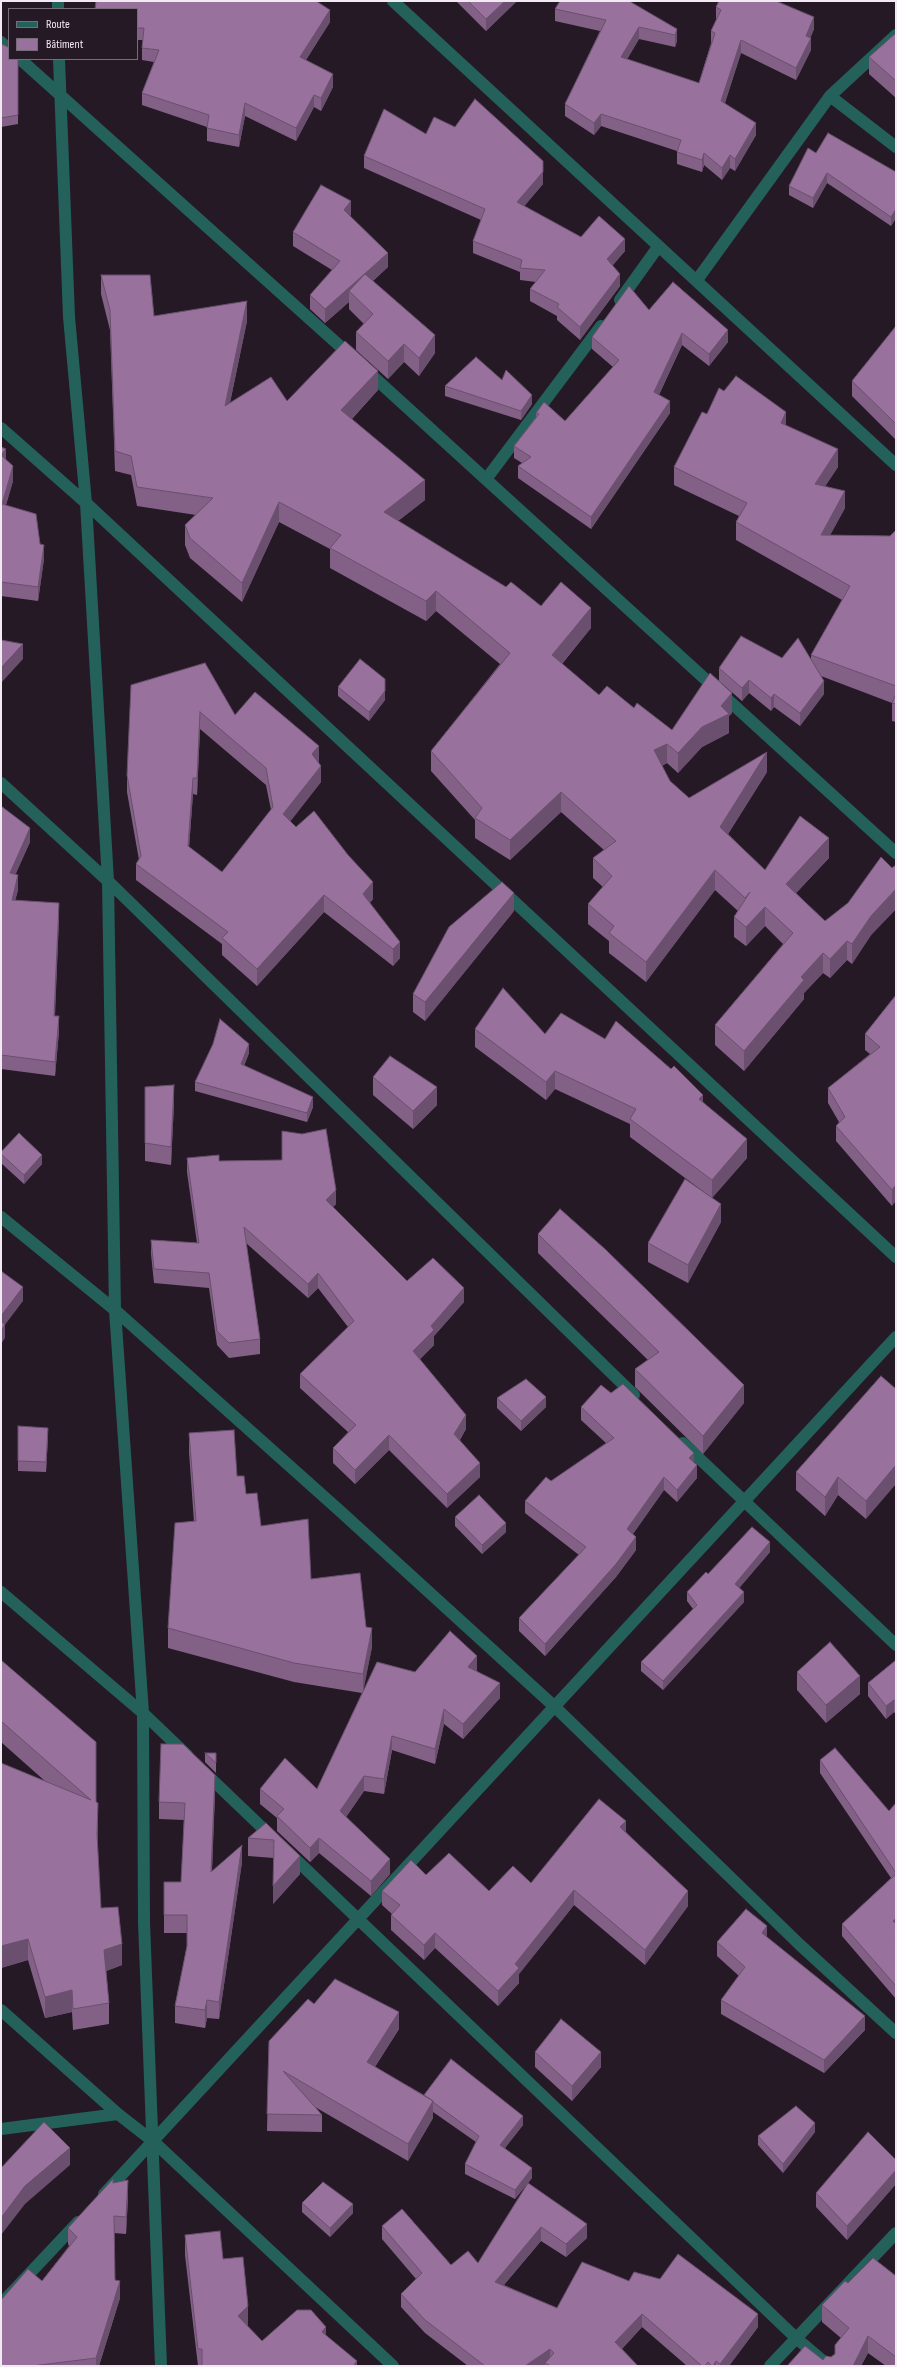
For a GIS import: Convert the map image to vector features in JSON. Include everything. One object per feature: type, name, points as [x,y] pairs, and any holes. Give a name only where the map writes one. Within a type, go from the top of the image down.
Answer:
[{"type":"street","points":[[393,1],[896,465]]},
{"type":"street","points":[[697,280],[830,96],[896,35]]},
{"type":"street","points":[[21,60],[487,478],[896,853]]},
{"type":"street","points":[[59,60],[69,317],[86,503],[108,882],[115,1310],[143,1713],[144,1922],[154,2142],[161,2366]]},
{"type":"street","points":[[830,96],[896,147]]},
{"type":"street","points":[[487,478],[658,247]]},
{"type":"street","points":[[1,428],[86,503],[896,1257]]},
{"type":"street","points":[[1,783],[108,882],[642,1404]]},
{"type":"street","points":[[1,1217],[115,1310],[555,1707],[799,1944],[896,2033]]},
{"type":"street","points":[[1,2304],[154,2142],[896,1337]]},
{"type":"street","points":[[676,1437],[743,1503],[896,1645]]},
{"type":"street","points":[[1,1592],[143,1713],[359,1918],[796,2338],[829,2366]]},
{"type":"street","points":[[1,2010],[118,2114],[154,2142],[393,2366]]},
{"type":"street","points":[[1,2129],[118,2114]]},
{"type":"street","points":[[770,2366],[896,2233]]},
{"type":"building","points":[[96,1],[316,1],[330,10],[300,57],[333,74],[321,98],[314,95],[296,128],[245,103],[239,135],[207,128],[209,115],[142,93],[159,50],[142,48],[144,28],[138,28],[138,8],[95,8]]},
{"type":"building","points":[[468,1],[505,1],[486,19]]},
{"type":"building","points":[[560,1],[629,1],[677,29],[675,35],[639,27],[621,57],[699,83],[715,33],[711,31],[721,10],[716,7],[719,1],[776,1],[814,17],[806,36],[811,38],[796,68],[741,40],[721,101],[756,123],[735,159],[730,155],[722,168],[704,153],[702,160],[677,152],[681,140],[601,114],[594,123],[565,104],[606,20],[555,9]]},
{"type":"building","points":[[896,33],[896,81],[869,57]]},
{"type":"building","points":[[2,44],[8,47],[8,60],[18,60],[18,115],[1,118]]},
{"type":"building","points":[[475,99],[543,161],[543,172],[517,202],[581,237],[599,216],[625,239],[607,259],[620,274],[580,327],[557,307],[559,304],[530,289],[545,270],[520,268],[522,260],[473,241],[485,209],[364,156],[384,109],[426,134],[434,117],[455,127]]},
{"type":"building","points":[[828,133],[896,172],[896,209],[891,217],[827,173],[813,198],[789,186],[808,148],[816,153]]},
{"type":"building","points":[[321,185],[351,201],[344,210],[388,253],[325,309],[310,295],[340,261],[293,232]]},
{"type":"building","points":[[365,274],[435,335],[419,358],[404,344],[388,361],[356,332],[373,314],[349,291]]},
{"type":"building","points":[[101,275],[150,275],[154,316],[247,301],[225,406],[271,377],[287,401],[345,341],[378,371],[341,410],[425,480],[384,512],[506,587],[511,582],[541,606],[561,582],[591,608],[552,655],[599,695],[607,686],[634,708],[637,703],[672,730],[710,673],[732,693],[721,706],[729,714],[702,727],[678,753],[667,744],[654,750],[670,781],[689,798],[767,752],[720,827],[765,870],[800,816],[829,838],[786,884],[825,921],[848,903],[881,857],[892,868],[896,865],[896,889],[871,916],[852,944],[847,941],[830,959],[823,953],[801,977],[804,980],[744,1051],[715,1025],[793,933],[765,907],[746,927],[734,917],[750,892],[745,898],[715,870],[646,962],[609,933],[614,926],[588,904],[612,876],[593,858],[616,841],[561,792],[510,840],[475,818],[482,808],[431,751],[510,653],[436,591],[426,601],[330,548],[341,535],[279,502],[242,583],[190,538],[185,525],[213,498],[137,487],[131,456],[115,451],[110,310]]},
{"type":"building","points":[[673,282],[728,330],[709,354],[682,333],[654,392],[670,401],[591,517],[518,466],[531,457],[514,446],[539,414],[536,413],[544,402],[565,421],[619,360],[592,337],[629,286],[649,310]]},
{"type":"building","points":[[896,326],[896,422],[895,423],[852,381]]},
{"type":"building","points":[[476,357],[502,380],[506,370],[532,395],[521,411],[445,386]]},
{"type":"building","points":[[736,376],[786,412],[781,423],[838,449],[815,484],[845,491],[821,535],[890,536],[896,530],[896,686],[811,655],[850,586],[736,522],[747,503],[674,467],[702,412],[707,414],[719,388],[724,391]]},
{"type":"building","points":[[1,447],[6,449],[1,455]]},
{"type":"building","points":[[1,455],[13,466],[2,504],[36,514],[40,544],[44,545],[38,587],[1,582]]},
{"type":"building","points":[[741,636],[782,658],[798,638],[824,681],[800,713],[774,694],[771,698],[749,680],[742,688],[719,668]]},
{"type":"building","points":[[1,640],[23,644],[1,668]]},
{"type":"building","points":[[360,659],[385,679],[385,691],[369,712],[338,687]]},
{"type":"building","points":[[205,663],[235,715],[255,692],[319,746],[312,754],[321,766],[283,814],[296,827],[314,811],[348,855],[373,882],[363,894],[400,942],[393,949],[324,895],[257,969],[222,938],[228,932],[136,864],[141,856],[127,775],[131,685]],"holes":[[[200,712],[266,768],[273,807],[222,872],[188,846],[193,778],[197,778]]]},
{"type":"building","points":[[896,694],[896,704],[892,703]]},
{"type":"building","points":[[1,806],[30,828],[10,873],[18,875],[12,900],[59,903],[54,1016],[59,1016],[55,1062],[1,1055]]},
{"type":"building","points":[[502,882],[514,893],[425,1002],[413,994],[449,927]]},
{"type":"building","points":[[503,988],[545,1034],[561,1013],[605,1039],[616,1021],[671,1069],[674,1066],[703,1095],[699,1099],[747,1139],[712,1180],[630,1119],[636,1109],[555,1071],[546,1082],[475,1029]]},
{"type":"building","points":[[896,995],[896,1185],[892,1190],[836,1126],[845,1117],[828,1088],[880,1047],[865,1034]]},
{"type":"building","points":[[220,1019],[249,1044],[241,1064],[313,1097],[307,1113],[195,1082],[213,1044]]},
{"type":"building","points":[[390,1056],[437,1087],[413,1111],[373,1077]]},
{"type":"building","points":[[174,1085],[171,1147],[145,1143],[145,1087]]},
{"type":"building","points":[[326,1129],[336,1190],[326,1200],[407,1281],[433,1258],[464,1288],[431,1326],[434,1330],[413,1351],[466,1415],[454,1434],[480,1463],[447,1494],[389,1435],[355,1470],[333,1448],[356,1425],[300,1374],[354,1321],[318,1273],[308,1284],[244,1227],[260,1339],[229,1343],[217,1331],[209,1273],[154,1269],[151,1240],[199,1243],[187,1158],[219,1155],[219,1161],[282,1160],[282,1131],[302,1134]]},
{"type":"building","points":[[19,1133],[42,1155],[24,1175],[1,1154],[1,1152]]},
{"type":"building","points":[[685,1179],[721,1204],[688,1265],[648,1243]]},
{"type":"building","points":[[560,1209],[605,1249],[744,1385],[703,1436],[635,1369],[659,1352],[538,1234]]},
{"type":"building","points":[[1,1271],[23,1287],[1,1316]]},
{"type":"building","points":[[1,1322],[5,1324],[1,1331]]},
{"type":"building","points":[[881,1376],[896,1389],[896,1465],[866,1501],[838,1477],[825,1497],[796,1472]]},
{"type":"building","points":[[526,1379],[546,1397],[521,1421],[497,1398]]},
{"type":"building","points":[[623,1384],[694,1453],[689,1458],[697,1465],[677,1490],[664,1477],[627,1529],[636,1537],[616,1564],[545,1644],[519,1618],[586,1547],[525,1501],[546,1477],[551,1481],[614,1438],[581,1407],[601,1385],[611,1393]]},
{"type":"building","points":[[18,1426],[48,1428],[46,1462],[18,1461]]},
{"type":"building","points":[[234,1430],[237,1476],[244,1476],[246,1494],[257,1493],[261,1526],[308,1519],[311,1579],[360,1573],[366,1627],[372,1628],[363,1674],[294,1663],[168,1628],[175,1523],[196,1521],[189,1433]]},
{"type":"building","points":[[479,1495],[506,1523],[482,1545],[455,1517]]},
{"type":"building","points":[[752,1527],[770,1542],[735,1584],[744,1592],[663,1681],[641,1662],[697,1605],[687,1592],[706,1572],[708,1574]]},
{"type":"building","points":[[450,1631],[477,1656],[468,1667],[500,1683],[463,1724],[444,1709],[435,1749],[392,1736],[384,1779],[364,1776],[340,1811],[390,1859],[371,1881],[319,1838],[310,1848],[277,1816],[284,1809],[260,1789],[285,1758],[317,1789],[377,1662],[415,1672]]},
{"type":"building","points":[[830,1642],[860,1676],[826,1705],[797,1672]]},
{"type":"building","points":[[1,1660],[96,1742],[96,1802],[98,1803],[97,1834],[101,1908],[118,1907],[122,1944],[104,1950],[109,2003],[73,2009],[72,1990],[45,1997],[28,1939],[1,1946],[1,1763],[91,1800],[1,1721]]},
{"type":"building","points":[[896,1660],[896,1702],[894,1700],[886,1706],[868,1683]]},
{"type":"building","points":[[161,1744],[183,1744],[215,1775],[211,1872],[242,1845],[219,2002],[207,2000],[205,2010],[175,2006],[187,1946],[187,1915],[164,1915],[164,1882],[181,1882],[185,1803],[159,1802]]},
{"type":"building","points":[[835,1748],[889,1811],[896,1803],[896,1873],[820,1760]]},
{"type":"building","points":[[205,1753],[216,1753],[216,1763]]},
{"type":"building","points":[[599,1799],[626,1821],[620,1827],[688,1891],[645,1950],[574,1890],[515,1964],[519,1968],[498,1991],[435,1933],[424,1945],[391,1915],[400,1905],[382,1891],[411,1860],[426,1875],[449,1853],[489,1891],[513,1866],[531,1883]]},
{"type":"building","points":[[266,1823],[300,1856],[273,1886],[274,1840],[248,1838]]},
{"type":"building","points":[[896,1874],[896,1918],[893,1921],[896,1924],[896,1986],[842,1924]]},
{"type":"building","points":[[746,1909],[767,1926],[762,1933],[865,2016],[824,2060],[721,2000],[745,1967],[717,1942]]},
{"type":"building","points":[[335,1979],[399,2012],[367,2062],[433,2101],[408,2144],[283,2071],[322,2115],[267,2114],[269,2041],[308,1999],[314,2004]]},
{"type":"building","points":[[561,2019],[601,2052],[572,2086],[535,2052]]},
{"type":"building","points":[[451,2059],[523,2116],[500,2145],[532,2168],[515,2190],[465,2164],[479,2136],[424,2095]]},
{"type":"building","points":[[796,2106],[815,2123],[783,2164],[758,2136]]},
{"type":"building","points":[[44,2122],[70,2148],[25,2186],[1,2218],[1,2168]]},
{"type":"building","points":[[868,2132],[896,2160],[896,2170],[847,2226],[816,2193]]},
{"type":"building","points":[[113,2179],[113,2183],[128,2180],[126,2217],[114,2216],[115,2280],[120,2281],[96,2358],[32,2366],[1,2366],[1,2300],[28,2269],[42,2281],[77,2237],[68,2228]]},
{"type":"building","points":[[323,2182],[353,2204],[330,2228],[302,2203]]},
{"type":"building","points":[[528,2183],[587,2224],[566,2244],[541,2227],[495,2282],[557,2308],[582,2262],[629,2281],[634,2272],[660,2279],[678,2254],[758,2314],[720,2364],[716,2361],[713,2366],[708,2362],[705,2366],[702,2366],[642,2314],[615,2342],[638,2366],[551,2366],[545,2363],[554,2353],[550,2349],[525,2366],[485,2366],[425,2320],[401,2294],[422,2273],[382,2226],[402,2209],[451,2265],[468,2251],[478,2263]]},
{"type":"building","points":[[220,2231],[223,2259],[243,2257],[248,2306],[238,2316],[262,2341],[297,2310],[311,2310],[326,2327],[322,2332],[357,2361],[353,2366],[202,2366],[202,2349],[198,2349],[185,2235]]},
{"type":"building","points":[[873,2258],[896,2276],[896,2357],[868,2336],[853,2366],[787,2366],[805,2346],[823,2360],[826,2356],[831,2357],[835,2354],[835,2345],[849,2328],[822,2305],[845,2281],[848,2283]]}]
